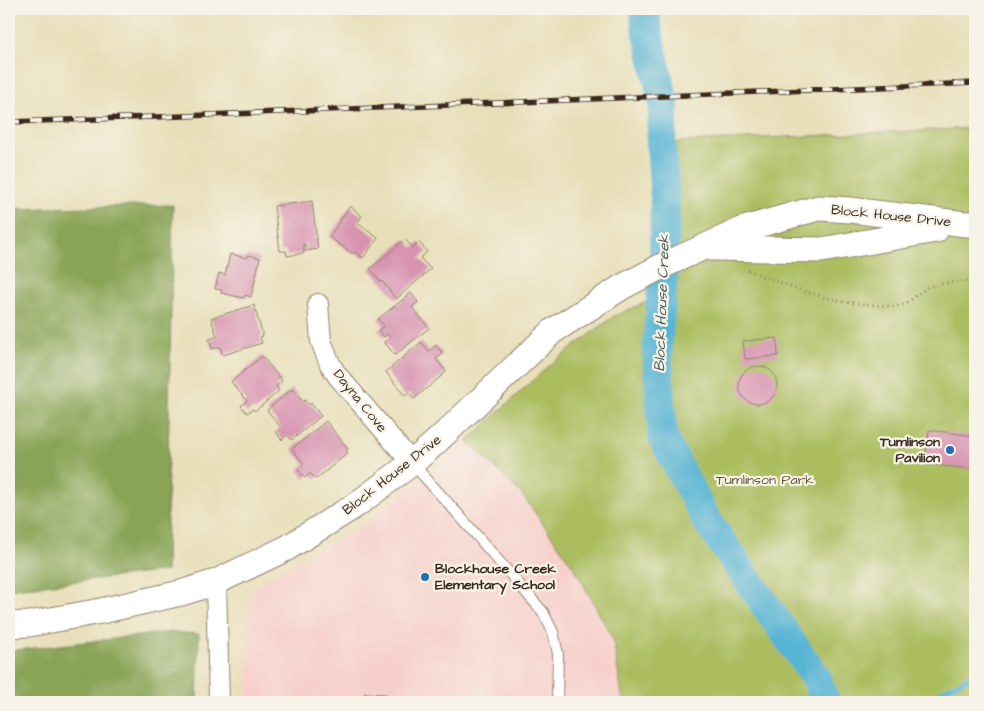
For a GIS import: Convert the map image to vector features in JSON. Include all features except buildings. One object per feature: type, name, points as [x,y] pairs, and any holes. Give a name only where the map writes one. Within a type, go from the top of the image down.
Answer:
[{"type":"street","name":"Block House Drive","points":[[9,625],[29,624],[101,611],[181,593],[216,582],[287,548],[356,505],[412,462],[436,442],[553,331],[622,287],[664,265],[744,229],[818,208],[971,224]]},
{"type":"street","name":"Block House Drive","points":[[703,248],[821,250],[971,224]]},
{"type":"street","name":"Dayna Cove","points":[[318,304],[321,341],[330,364],[337,375],[412,462]]},
{"type":"street","points":[[216,582],[219,702]]},
{"type":"lane","points":[[412,462],[543,612],[553,632],[558,654],[557,702]]},
{"type":"path","points":[[742,268],[804,292],[842,302],[896,306],[909,302],[928,287],[963,281],[975,281]]},
{"type":"shaded area","name":"Blockhouse Creek Elementary School","points":[[467,441],[521,493],[575,569],[613,638],[623,702],[246,702],[248,607],[256,585],[369,522]]},
{"type":"green space","name":"Tumlinson Park","points":[[975,128],[975,702],[623,702],[613,639],[575,569],[521,493],[467,441],[545,369],[614,316],[665,294],[665,198],[661,143]]},
{"type":"green space","points":[[173,205],[166,571],[9,589],[9,209]]},
{"type":"green space","points":[[172,632],[199,634],[197,702],[9,702],[9,651]]},
{"type":"waterway","name":"Block House Creek","points":[[645,9],[646,24],[664,104],[661,143],[665,198],[664,265],[657,349],[663,438],[707,521],[817,679],[825,702]]},
{"type":"waterway","points":[[926,702],[940,692],[975,674]]},
{"type":"railway","points":[[9,122],[975,83]]},
{"type":"place","name":"Tumlinson Pavilion","points":[[950,450]]},
{"type":"place","name":"Blockhouse Creek Elementary School","points":[[425,577]]}]
